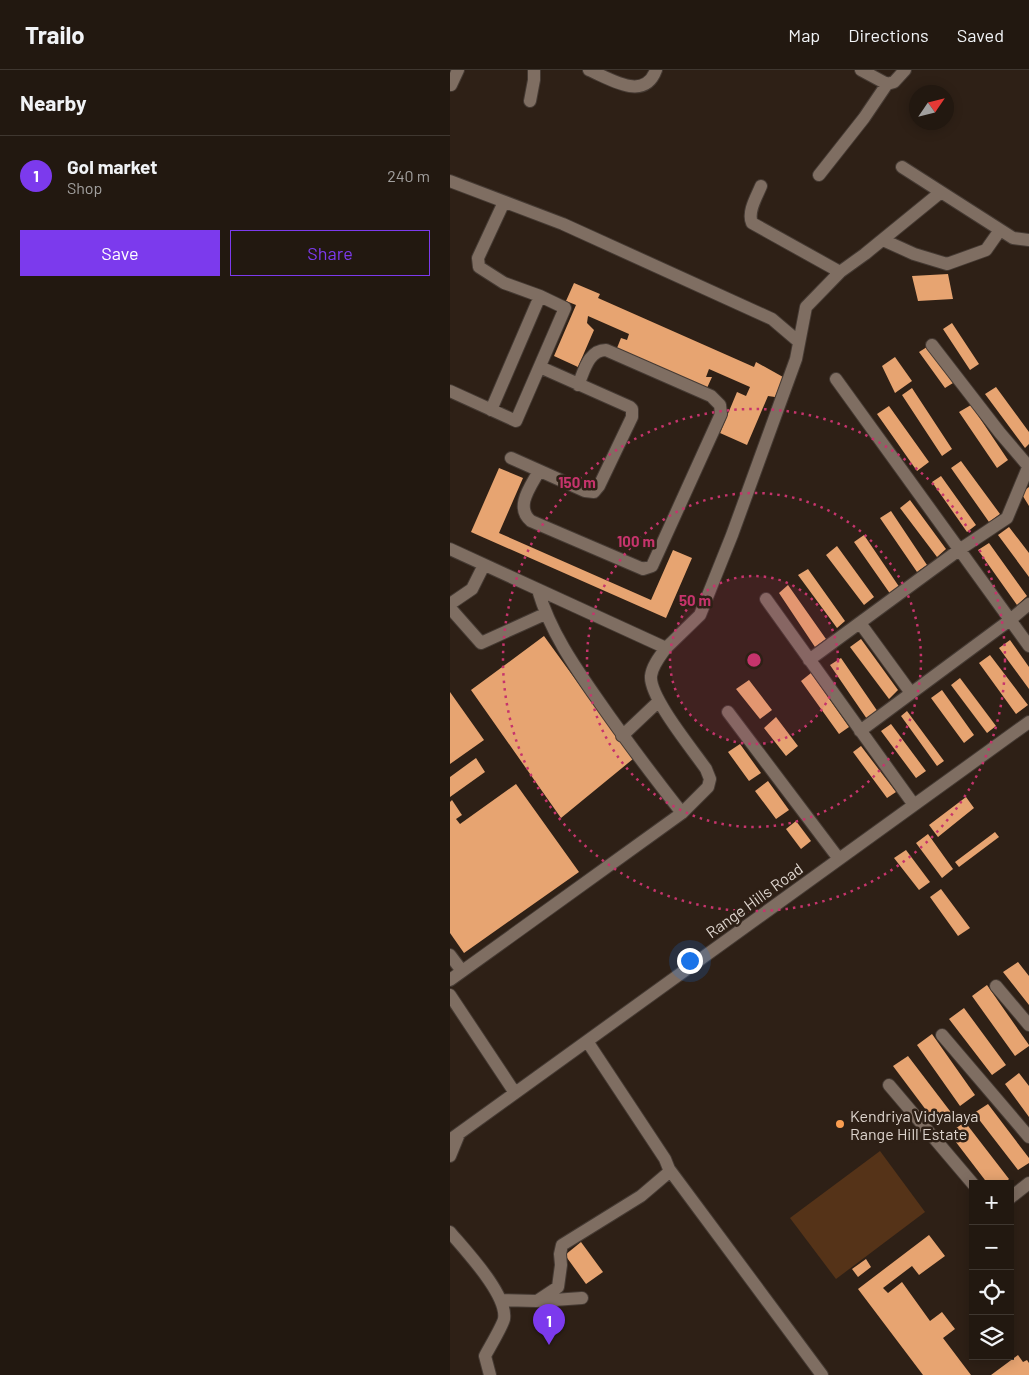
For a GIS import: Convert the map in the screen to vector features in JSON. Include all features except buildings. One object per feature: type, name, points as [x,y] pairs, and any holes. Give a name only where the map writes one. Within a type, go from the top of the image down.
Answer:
[{"type":"street","points":[[452,85],[458,70]]},
{"type":"street","points":[[530,101],[534,70]]},
{"type":"street","points":[[589,70],[636,88],[644,86],[650,81],[656,70]]},
{"type":"street","points":[[862,70],[887,84]]},
{"type":"street","points":[[819,175],[864,118],[887,84],[894,82],[905,70]]},
{"type":"street","points":[[902,167],[1013,238],[1029,240]]},
{"type":"street","points":[[450,181],[564,224],[772,319],[799,342]]},
{"type":"street","points":[[761,186],[751,213],[750,220],[752,223],[840,272]]},
{"type":"street","points":[[450,980],[682,813],[708,787],[710,779],[706,769],[659,701],[651,684],[651,673],[666,648],[700,615],[732,534],[796,359],[806,307],[840,272],[883,240],[941,192]]},
{"type":"street","points":[[450,391],[516,421],[565,308],[540,296],[504,283],[479,267],[478,258],[504,202]]},
{"type":"street","points":[[883,240],[914,254],[947,264],[986,250],[1000,230]]},
{"type":"street","points":[[491,410],[540,296]]},
{"type":"street","points":[[809,660],[1007,518],[1029,466],[1000,433],[932,345]]},
{"type":"street","points":[[538,470],[523,504],[522,510],[526,517],[531,521],[643,569],[652,566],[721,414],[720,405],[711,396],[606,350],[596,352],[591,356],[578,385]]},
{"type":"street","points":[[511,458],[585,492],[594,492],[599,486],[632,417],[632,409],[630,407],[540,367]]},
{"type":"street","points":[[836,379],[1029,646]]},
{"type":"street","points":[[450,549],[666,648]]},
{"type":"street","points":[[484,565],[472,589],[450,606],[481,643],[545,614]]},
{"type":"street","points":[[538,590],[545,614],[575,667],[622,736],[682,813]]},
{"type":"street","points":[[766,599],[914,805]]},
{"type":"street","points":[[860,731],[1029,604]]},
{"type":"street","points":[[860,623],[912,693]]},
{"type":"street","points":[[622,736],[659,701]]},
{"type":"street","points":[[728,712],[839,859]]},
{"type":"street","name":"Range Hills Road","points":[[454,1137],[1029,722]]},
{"type":"street","points":[[450,955],[462,972]]},
{"type":"street","points":[[996,986],[1029,1025]]},
{"type":"street","points":[[450,995],[515,1093]]},
{"type":"street","points":[[942,1035],[1029,1136]]},
{"type":"street","points":[[587,1041],[640,1120],[668,1164],[669,1169],[822,1375]]},
{"type":"street","points":[[889,1085],[970,1180]]},
{"type":"street","points":[[450,1156],[454,1137]]},
{"type":"street","points":[[537,1301],[558,1288],[562,1245],[641,1196],[665,1177],[669,1169]]},
{"type":"street","points":[[1014,1195],[1029,1183]]},
{"type":"street","points":[[450,1232],[485,1274],[501,1300],[504,1318],[485,1356],[490,1375]]},
{"type":"street","points":[[501,1300],[537,1301],[582,1298]]},
{"type":"shaded area","points":[[880,1151],[925,1212],[836,1279],[790,1218]]},
{"type":"place","name":"Kendriya Vidyalaya Range Hill Estate","points":[[840,1124]]},
{"type":"place","name":"Gol market","points":[[549,1345]]}]
